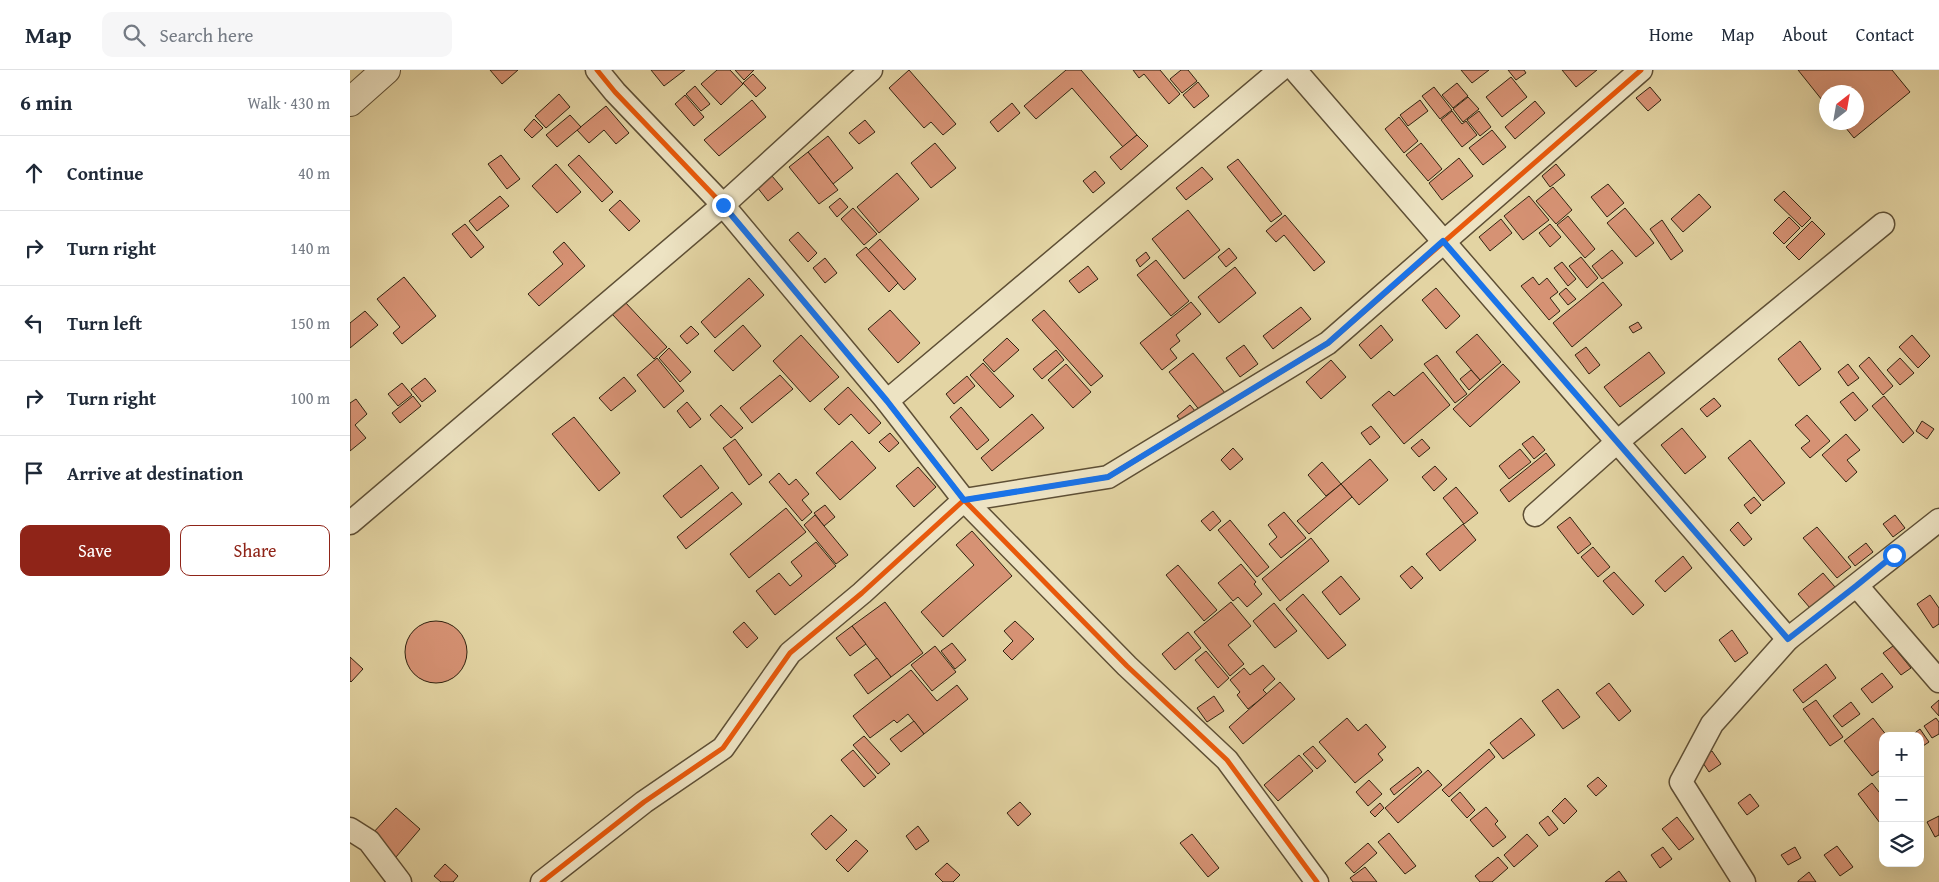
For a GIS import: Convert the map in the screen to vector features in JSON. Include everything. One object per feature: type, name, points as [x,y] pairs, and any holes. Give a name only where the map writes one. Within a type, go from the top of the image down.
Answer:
[{"type":"street","points":[[350,102],[386,70]]},
{"type":"street","points":[[597,70],[615,92],[723,205],[887,401],[964,500],[1127,666],[1228,760],[1317,882]]},
{"type":"street","points":[[350,523],[723,205],[871,70]]},
{"type":"street","points":[[887,401],[1280,70]]},
{"type":"street","points":[[1295,70],[1788,639]]},
{"type":"street","points":[[542,882],[644,802],[723,748],[790,653],[862,593],[964,500],[1108,477],[1328,343],[1641,70]]},
{"type":"street","points":[[1535,515],[1617,442],[1883,224]]},
{"type":"street","points":[[1744,882],[1681,782],[1712,724],[1788,639],[1939,520]]},
{"type":"street","points":[[1856,586],[1939,681]]},
{"type":"street","points":[[350,829],[368,841],[400,882]]},
{"type":"building","points":[[490,70],[518,70],[502,84]]},
{"type":"building","points":[[651,70],[685,70],[664,86]]},
{"type":"building","points":[[717,70],[730,70],[743,84],[721,105],[701,84]]},
{"type":"building","points":[[735,70],[754,70],[744,80]]},
{"type":"building","points":[[909,70],[956,124],[943,135],[931,122],[924,128],[889,88]]},
{"type":"building","points":[[1066,70],[1081,70],[1137,135],[1123,147],[1072,88],[1036,119],[1024,106]]},
{"type":"building","points":[[1133,70],[1160,70],[1180,94],[1169,104],[1144,74],[1139,78]]},
{"type":"building","points":[[1181,70],[1188,70],[1197,81],[1182,93],[1170,79]]},
{"type":"building","points":[[1461,70],[1489,70],[1472,83]]},
{"type":"building","points":[[1508,70],[1524,70],[1526,73],[1516,80]]},
{"type":"building","points":[[1562,70],[1597,70],[1576,87]]},
{"type":"building","points":[[1798,70],[1892,70],[1910,92],[1864,130],[1864,85],[1819,85],[1819,96]]},
{"type":"building","points":[[753,74],[766,88],[756,97],[743,83]]},
{"type":"building","points":[[1511,77],[1527,97],[1502,117],[1486,97]]},
{"type":"building","points":[[1198,82],[1209,96],[1194,108],[1183,95]]},
{"type":"building","points":[[1457,83],[1468,96],[1453,108],[1442,95]]},
{"type":"building","points":[[695,86],[710,104],[701,111],[686,94]]},
{"type":"building","points":[[1434,87],[1452,110],[1440,119],[1422,96]]},
{"type":"building","points":[[1650,87],[1661,100],[1648,111],[1636,98]]},
{"type":"building","points":[[559,94],[570,107],[546,128],[535,116]]},
{"type":"building","points":[[685,95],[704,117],[694,126],[675,104]]},
{"type":"building","points":[[1468,97],[1479,109],[1463,122],[1453,109]]},
{"type":"building","points":[[752,100],[766,117],[719,156],[704,140]]},
{"type":"building","points":[[1420,100],[1428,111],[1408,126],[1400,115]]},
{"type":"building","points":[[1535,101],[1545,113],[1515,139],[1505,127]]},
{"type":"building","points":[[1012,103],[1020,113],[998,132],[990,122]]},
{"type":"building","points":[[606,106],[629,133],[616,144],[604,130],[589,143],[577,130]]},
{"type":"building","points":[[1452,111],[1462,124],[1466,121],[1477,135],[1462,147],[1441,120]]},
{"type":"building","points":[[1479,111],[1491,127],[1480,136],[1467,120]]},
{"type":"building","points":[[570,115],[581,127],[557,147],[546,135]]},
{"type":"building","points":[[1399,117],[1418,141],[1404,153],[1385,129]]},
{"type":"building","points":[[534,119],[543,128],[532,138],[524,130]]},
{"type":"building","points":[[865,120],[875,132],[859,144],[849,133]]},
{"type":"building","points":[[1492,130],[1506,147],[1483,165],[1469,148]]},
{"type":"building","points":[[1848,130],[1864,130],[1854,138]]},
{"type":"building","points":[[1137,135],[1148,146],[1121,170],[1110,157]]},
{"type":"building","points":[[828,136],[853,168],[833,184],[808,152]]},
{"type":"building","points":[[935,143],[956,168],[931,188],[911,163]]},
{"type":"building","points":[[1421,143],[1442,169],[1428,181],[1406,155]]},
{"type":"building","points":[[808,152],[838,190],[819,204],[789,167]]},
{"type":"building","points":[[501,155],[520,179],[507,189],[488,164]]},
{"type":"building","points":[[579,155],[613,192],[602,202],[568,165]]},
{"type":"building","points":[[1459,158],[1473,176],[1442,200],[1429,183]]},
{"type":"building","points":[[1238,159],[1282,214],[1271,222],[1227,167]]},
{"type":"building","points":[[556,164],[581,192],[557,213],[532,186]]},
{"type":"building","points":[[1556,164],[1565,175],[1550,187],[1542,176]]},
{"type":"building","points":[[1202,167],[1213,179],[1186,200],[1176,188]]},
{"type":"building","points":[[1095,171],[1105,183],[1093,193],[1083,181]]},
{"type":"building","points":[[897,173],[919,199],[879,233],[857,207]]},
{"type":"building","points":[[772,176],[783,189],[768,201],[757,187]]},
{"type":"building","points":[[1608,184],[1624,203],[1607,217],[1591,197]]},
{"type":"building","points":[[1553,187],[1572,210],[1556,224],[1536,201]]},
{"type":"building","points":[[1784,191],[1811,218],[1802,227],[1774,200]]},
{"type":"building","points":[[1699,194],[1711,207],[1683,232],[1671,219]]},
{"type":"building","points":[[500,196],[509,206],[477,231],[469,221]]},
{"type":"building","points":[[1529,196],[1549,220],[1523,240],[1504,216]]},
{"type":"building","points":[[840,198],[848,207],[837,217],[829,207]]},
{"type":"building","points":[[620,200],[640,221],[629,231],[609,210]]},
{"type":"building","points":[[853,208],[877,234],[864,245],[841,219]]},
{"type":"building","points":[[1625,208],[1654,243],[1636,257],[1607,223]]},
{"type":"building","points":[[1188,210],[1220,250],[1184,279],[1152,239]]},
{"type":"building","points":[[1285,215],[1325,262],[1314,271],[1284,235],[1276,242],[1266,231]]},
{"type":"building","points":[[1568,216],[1595,249],[1585,258],[1557,225]]},
{"type":"building","points":[[1789,217],[1800,228],[1784,244],[1773,233]]},
{"type":"building","points":[[1501,219],[1512,233],[1490,251],[1479,237]]},
{"type":"building","points":[[1662,220],[1683,251],[1671,260],[1650,229]]},
{"type":"building","points":[[1812,221],[1825,234],[1799,260],[1786,247]]},
{"type":"building","points":[[465,224],[484,247],[471,258],[452,234]]},
{"type":"building","points":[[1550,224],[1561,237],[1550,247],[1539,233]]},
{"type":"building","points":[[798,232],[817,253],[808,262],[789,240]]},
{"type":"building","points":[[880,239],[916,279],[904,290],[868,250]]},
{"type":"building","points":[[564,242],[585,266],[539,306],[528,294],[563,264],[553,252]]},
{"type":"building","points":[[866,247],[898,283],[889,292],[856,255]]},
{"type":"building","points":[[1229,248],[1237,258],[1226,267],[1218,257]]},
{"type":"building","points":[[1612,250],[1623,263],[1602,279],[1592,266]]},
{"type":"building","points":[[1146,252],[1150,258],[1140,267],[1136,260]]},
{"type":"building","points":[[1581,257],[1598,278],[1587,288],[1569,266]]},
{"type":"building","points":[[825,258],[837,273],[825,283],[813,268]]},
{"type":"building","points":[[1156,260],[1189,301],[1171,316],[1137,275]]},
{"type":"building","points":[[1562,262],[1576,279],[1568,286],[1554,268]]},
{"type":"building","points":[[1088,266],[1098,279],[1079,293],[1069,281]]},
{"type":"building","points":[[1235,267],[1256,293],[1219,323],[1198,297]]},
{"type":"building","points":[[404,277],[436,316],[402,344],[393,333],[400,327],[377,299]]},
{"type":"building","points":[[1533,277],[1539,285],[1547,278],[1558,292],[1550,298],[1560,311],[1549,320],[1521,286]]},
{"type":"building","points":[[749,278],[764,295],[715,338],[701,322]]},
{"type":"building","points":[[1603,282],[1622,305],[1572,347],[1553,323]]},
{"type":"building","points":[[1436,288],[1460,316],[1446,329],[1422,300]]},
{"type":"building","points":[[1566,288],[1576,299],[1568,305],[1559,294]]},
{"type":"building","points":[[625,302],[667,347],[654,359],[612,314]]},
{"type":"building","points":[[1191,302],[1201,314],[1176,335],[1180,341],[1170,349],[1177,358],[1162,370],[1140,343]]},
{"type":"building","points":[[1301,307],[1311,319],[1273,349],[1263,336]]},
{"type":"building","points":[[890,310],[920,343],[898,363],[868,329]]},
{"type":"building","points":[[1044,310],[1103,376],[1091,386],[1032,320]]},
{"type":"building","points":[[365,311],[378,325],[350,348],[350,323]]},
{"type":"building","points":[[1638,322],[1642,328],[1633,333],[1629,327]]},
{"type":"building","points":[[743,325],[761,346],[733,371],[714,351]]},
{"type":"building","points":[[1381,325],[1393,340],[1371,359],[1359,345]]},
{"type":"building","points":[[691,326],[699,334],[687,344],[680,336]]},
{"type":"building","points":[[1477,334],[1501,362],[1480,380],[1456,352]]},
{"type":"building","points":[[801,335],[839,377],[810,402],[773,361]]},
{"type":"building","points":[[1912,335],[1930,356],[1918,368],[1899,347]]},
{"type":"building","points":[[1007,338],[1019,350],[994,372],[983,360]]},
{"type":"building","points":[[1800,341],[1821,369],[1799,386],[1778,359]]},
{"type":"building","points":[[1244,345],[1258,364],[1240,377],[1226,358]]},
{"type":"building","points":[[1586,347],[1600,365],[1589,374],[1575,355]]},
{"type":"building","points":[[669,348],[691,372],[680,382],[659,358]]},
{"type":"building","points":[[1056,350],[1064,360],[1042,379],[1033,369]]},
{"type":"building","points":[[1649,352],[1665,373],[1620,407],[1604,387]]},
{"type":"building","points":[[1193,353],[1225,393],[1201,412],[1169,372]]},
{"type":"building","points":[[1437,355],[1467,394],[1455,403],[1424,364]]},
{"type":"building","points":[[1869,357],[1893,386],[1883,395],[1859,366]]},
{"type":"building","points":[[657,358],[684,391],[664,408],[637,375]]},
{"type":"building","points":[[1900,358],[1914,373],[1900,385],[1887,370]]},
{"type":"building","points":[[1331,360],[1346,377],[1321,399],[1306,382]]},
{"type":"building","points":[[983,363],[1014,396],[1000,408],[970,375]]},
{"type":"building","points":[[1066,364],[1091,392],[1073,408],[1048,380]]},
{"type":"building","points":[[1503,364],[1520,382],[1470,427],[1453,409]]},
{"type":"building","points":[[1848,364],[1859,378],[1848,386],[1838,372]]},
{"type":"building","points":[[1471,370],[1480,380],[1469,390],[1460,379]]},
{"type":"building","points":[[1423,372],[1450,405],[1404,444],[1372,405],[1389,391],[1394,396]]},
{"type":"building","points":[[780,375],[793,389],[752,423],[740,408]]},
{"type":"building","points":[[967,376],[975,386],[954,404],[946,394]]},
{"type":"building","points":[[624,377],[636,391],[611,411],[599,398]]},
{"type":"building","points":[[425,378],[436,391],[422,402],[411,389]]},
{"type":"building","points":[[402,383],[412,395],[398,406],[388,394]]},
{"type":"building","points":[[848,387],[881,423],[869,434],[851,414],[839,425],[824,409]]},
{"type":"building","points":[[1853,392],[1868,410],[1855,421],[1840,402]]},
{"type":"building","points":[[413,396],[421,406],[400,423],[392,413]]},
{"type":"building","points":[[1884,396],[1914,433],[1903,443],[1872,406]]},
{"type":"building","points":[[1714,398],[1721,406],[1707,417],[1700,409]]},
{"type":"building","points":[[356,399],[367,414],[355,425],[366,438],[350,451],[350,403]]},
{"type":"building","points":[[687,402],[701,419],[690,428],[677,411]]},
{"type":"building","points":[[721,405],[743,428],[731,438],[710,415]]},
{"type":"building","points":[[1190,405],[1201,418],[1187,429],[1177,416]]},
{"type":"building","points":[[961,407],[989,440],[977,450],[950,417]]},
{"type":"building","points":[[1032,414],[1044,428],[992,471],[981,458]]},
{"type":"building","points":[[1807,415],[1830,441],[1810,458],[1801,448],[1810,441],[1795,425]]},
{"type":"building","points":[[574,417],[620,473],[599,491],[552,434]]},
{"type":"building","points":[[1922,421],[1934,429],[1927,439],[1916,431]]},
{"type":"building","points":[[1371,426],[1380,437],[1370,445],[1361,433]]},
{"type":"building","points":[[1682,428],[1706,457],[1685,474],[1661,445]]},
{"type":"building","points":[[890,433],[899,443],[889,452],[879,442]]},
{"type":"building","points":[[1846,434],[1860,450],[1847,460],[1857,472],[1846,482],[1822,455]]},
{"type":"building","points":[[1533,436],[1545,450],[1534,459],[1522,444]]},
{"type":"building","points":[[735,439],[762,475],[749,485],[723,448]]},
{"type":"building","points":[[1422,439],[1430,448],[1419,457],[1411,448]]},
{"type":"building","points":[[1750,440],[1785,483],[1763,501],[1728,458]]},
{"type":"building","points":[[852,441],[876,468],[840,500],[816,473]]},
{"type":"building","points":[[1233,448],[1243,459],[1230,470],[1221,460]]},
{"type":"building","points":[[1520,449],[1531,462],[1509,479],[1499,466]]},
{"type":"building","points":[[1546,453],[1555,465],[1509,502],[1500,490]]},
{"type":"building","points":[[1370,459],[1388,480],[1359,505],[1341,484]]},
{"type":"building","points":[[1322,462],[1341,484],[1326,496],[1308,475]]},
{"type":"building","points":[[701,465],[719,488],[681,518],[663,496]]},
{"type":"building","points":[[1435,466],[1447,479],[1434,491],[1422,477]]},
{"type":"building","points":[[918,467],[936,487],[914,507],[896,486]]},
{"type":"building","points":[[779,473],[789,485],[796,479],[809,494],[802,500],[812,512],[802,521],[769,482]]},
{"type":"building","points":[[1341,484],[1352,497],[1309,534],[1297,521]]},
{"type":"building","points":[[1456,487],[1478,513],[1464,524],[1443,498]]},
{"type":"building","points":[[732,492],[742,504],[686,549],[677,537]]},
{"type":"building","points":[[1754,497],[1761,505],[1751,514],[1744,505]]},
{"type":"building","points":[[825,505],[835,517],[824,526],[814,513]]},
{"type":"building","points":[[786,508],[806,532],[749,578],[730,554]]},
{"type":"building","points":[[1213,511],[1221,521],[1210,531],[1201,521]]},
{"type":"building","points":[[1284,512],[1306,538],[1281,558],[1269,544],[1277,537],[1268,525]]},
{"type":"building","points":[[815,515],[848,555],[836,564],[804,525]]},
{"type":"building","points":[[1895,515],[1905,528],[1893,537],[1883,524]]},
{"type":"building","points":[[1570,517],[1591,544],[1578,554],[1557,527]]},
{"type":"building","points":[[1230,520],[1269,567],[1257,577],[1218,530]]},
{"type":"building","points":[[1738,522],[1752,539],[1744,546],[1730,530]]},
{"type":"building","points":[[1463,524],[1476,540],[1440,571],[1426,554]]},
{"type":"building","points":[[1817,527],[1851,567],[1837,578],[1803,538]]},
{"type":"building","points":[[972,531],[1012,576],[943,637],[921,612],[974,565],[956,545]]},
{"type":"building","points":[[1311,538],[1329,561],[1280,601],[1262,579]]},
{"type":"building","points":[[816,542],[836,566],[775,615],[756,591],[779,573],[790,586],[802,576],[791,562]]},
{"type":"building","points":[[1866,543],[1873,552],[1855,566],[1848,557]]},
{"type":"building","points":[[1593,547],[1610,567],[1598,577],[1581,557]]},
{"type":"building","points":[[1683,556],[1692,568],[1665,592],[1655,581]]},
{"type":"building","points":[[1241,564],[1256,582],[1254,584],[1262,594],[1247,607],[1238,597],[1233,601],[1218,583]]},
{"type":"building","points":[[1178,565],[1217,610],[1204,621],[1166,575]]},
{"type":"building","points":[[1412,566],[1423,578],[1411,589],[1400,576]]},
{"type":"building","points":[[1614,572],[1644,605],[1633,615],[1603,581]]},
{"type":"building","points":[[1823,573],[1835,587],[1810,608],[1798,594]]},
{"type":"building","points":[[1341,576],[1360,599],[1340,615],[1322,592]]},
{"type":"building","points":[[1303,594],[1346,645],[1328,659],[1286,609]]},
{"type":"building","points":[[1930,595],[1939,608],[1939,624],[1933,628],[1917,604]]},
{"type":"building","points":[[885,602],[923,653],[891,677],[852,626]]},
{"type":"building","points":[[1231,602],[1251,626],[1228,645],[1244,664],[1230,676],[1194,632]]},
{"type":"building","points":[[1274,603],[1297,631],[1275,648],[1253,621]]},
{"type":"building","points":[[436,621],[448,624],[458,630],[464,640],[467,652],[464,664],[458,674],[448,680],[436,683],[424,680],[414,674],[408,664],[405,652],[408,640],[414,630],[424,624]]},
{"type":"building","points":[[1015,621],[1034,639],[1012,660],[1003,651],[1013,641],[1004,631]]},
{"type":"building","points":[[744,622],[758,638],[747,648],[733,632]]},
{"type":"building","points":[[852,626],[866,644],[850,656],[836,638]]},
{"type":"building","points":[[1732,630],[1748,653],[1735,662],[1719,640]]},
{"type":"building","points":[[1188,632],[1201,648],[1175,670],[1162,654]]},
{"type":"building","points":[[952,643],[966,660],[955,669],[941,651]]},
{"type":"building","points":[[935,646],[956,672],[932,691],[911,665]]},
{"type":"building","points":[[1893,646],[1911,668],[1901,675],[1883,653]]},
{"type":"building","points":[[1206,651],[1229,678],[1218,688],[1195,660]]},
{"type":"building","points":[[350,657],[363,669],[351,682],[350,681]]},
{"type":"building","points":[[877,658],[891,677],[868,694],[854,675]]},
{"type":"building","points":[[1826,664],[1836,678],[1803,703],[1793,690]]},
{"type":"building","points":[[1263,665],[1275,679],[1263,690],[1267,694],[1248,709],[1237,695],[1240,692],[1230,680],[1244,668],[1250,675]]},
{"type":"building","points":[[911,670],[937,701],[957,685],[968,699],[924,734],[908,714],[897,723],[894,720],[870,738],[853,716]]},
{"type":"building","points":[[1882,673],[1893,687],[1872,703],[1861,689]]},
{"type":"building","points":[[1280,682],[1295,699],[1243,744],[1229,727]]},
{"type":"building","points":[[1609,683],[1631,711],[1619,721],[1596,693]]},
{"type":"building","points":[[1558,689],[1580,717],[1563,729],[1542,701]]},
{"type":"building","points":[[1214,696],[1224,711],[1207,722],[1197,708]]},
{"type":"building","points":[[1816,700],[1843,737],[1830,746],[1803,709]]},
{"type":"building","points":[[1939,700],[1939,716],[1931,707]]},
{"type":"building","points":[[1851,702],[1860,714],[1842,727],[1833,716]]},
{"type":"building","points":[[1347,718],[1358,731],[1366,724],[1386,747],[1378,754],[1383,760],[1355,783],[1319,742]]},
{"type":"building","points":[[1521,718],[1535,735],[1503,759],[1490,743]]},
{"type":"building","points":[[1873,718],[1884,732],[1879,732],[1879,771],[1872,776],[1844,741]]},
{"type":"building","points":[[1936,718],[1939,722],[1939,734],[1932,738],[1924,726]]},
{"type":"building","points":[[914,721],[924,734],[901,752],[890,739]]},
{"type":"building","points":[[1924,735],[1929,742],[1924,745]]},
{"type":"building","points":[[864,736],[890,764],[878,774],[853,745]]},
{"type":"building","points":[[1313,746],[1326,761],[1317,769],[1303,754]]},
{"type":"building","points":[[1489,749],[1495,757],[1449,797],[1442,790]]},
{"type":"building","points":[[853,750],[876,777],[864,787],[841,760]]},
{"type":"building","points":[[1712,751],[1721,764],[1709,772],[1701,760]]},
{"type":"building","points":[[1299,755],[1313,771],[1278,801],[1264,785]]},
{"type":"building","points":[[1418,767],[1422,772],[1394,795],[1390,789]]},
{"type":"building","points":[[1428,770],[1442,785],[1398,823],[1385,808]]},
{"type":"building","points":[[1598,777],[1607,786],[1596,796],[1587,786]]},
{"type":"building","points":[[1369,780],[1382,794],[1368,806],[1356,792]]},
{"type":"building","points":[[1872,783],[1879,792],[1879,822],[1858,794]]},
{"type":"building","points":[[1460,792],[1475,810],[1467,818],[1451,800]]},
{"type":"building","points":[[1750,794],[1759,806],[1747,815],[1738,803]]},
{"type":"building","points":[[1565,798],[1577,811],[1564,824],[1552,811]]},
{"type":"building","points":[[1020,802],[1031,814],[1018,826],[1007,813]]},
{"type":"building","points":[[1380,803],[1384,808],[1375,817],[1370,812]]},
{"type":"building","points":[[1486,807],[1498,821],[1495,824],[1506,837],[1493,847],[1470,820]]},
{"type":"building","points":[[396,808],[420,829],[396,857],[372,834]]},
{"type":"building","points":[[831,815],[847,830],[826,850],[811,834]]},
{"type":"building","points":[[1548,816],[1558,829],[1549,836],[1539,823]]},
{"type":"building","points":[[1939,816],[1939,835],[1935,837],[1927,822]]},
{"type":"building","points":[[1677,817],[1694,839],[1679,850],[1662,829]]},
{"type":"building","points":[[918,826],[929,841],[916,850],[906,836]]},
{"type":"building","points":[[1389,833],[1416,866],[1405,874],[1378,842]]},
{"type":"building","points":[[1192,834],[1219,868],[1208,877],[1180,843]]},
{"type":"building","points":[[1527,834],[1538,846],[1514,867],[1504,855]]},
{"type":"building","points":[[856,840],[868,851],[848,872],[836,860]]},
{"type":"building","points":[[1368,843],[1377,853],[1354,873],[1345,863]]},
{"type":"building","points":[[1837,846],[1853,867],[1840,876],[1824,855]]},
{"type":"building","points":[[1663,847],[1672,859],[1660,868],[1651,855]]},
{"type":"building","points":[[1795,847],[1801,858],[1788,865],[1781,855]]},
{"type":"building","points":[[1498,857],[1508,868],[1492,882],[1480,882],[1475,876]]},
{"type":"building","points":[[947,863],[960,875],[953,882],[943,882],[935,874]]},
{"type":"building","points":[[445,864],[458,876],[453,882],[441,882],[434,876]]},
{"type":"building","points":[[1365,867],[1377,882],[1353,882],[1350,878]]},
{"type":"building","points":[[1619,871],[1627,882],[1605,882]]},
{"type":"building","points":[[1809,872],[1816,882],[1798,882],[1798,881]]},
{"type":"cycle path","points":[[597,70],[615,92],[723,205],[887,401],[964,500],[1127,666],[1227,760],[1317,882]]},
{"type":"cycle path","points":[[542,882],[644,802],[723,748],[790,653],[862,593],[964,500],[1108,477],[1328,343],[1641,70]]},
{"type":"route","points":[[723,205],[887,401],[964,500],[1108,477],[1328,343],[1443,241],[1788,639],[1894,555]]}]
